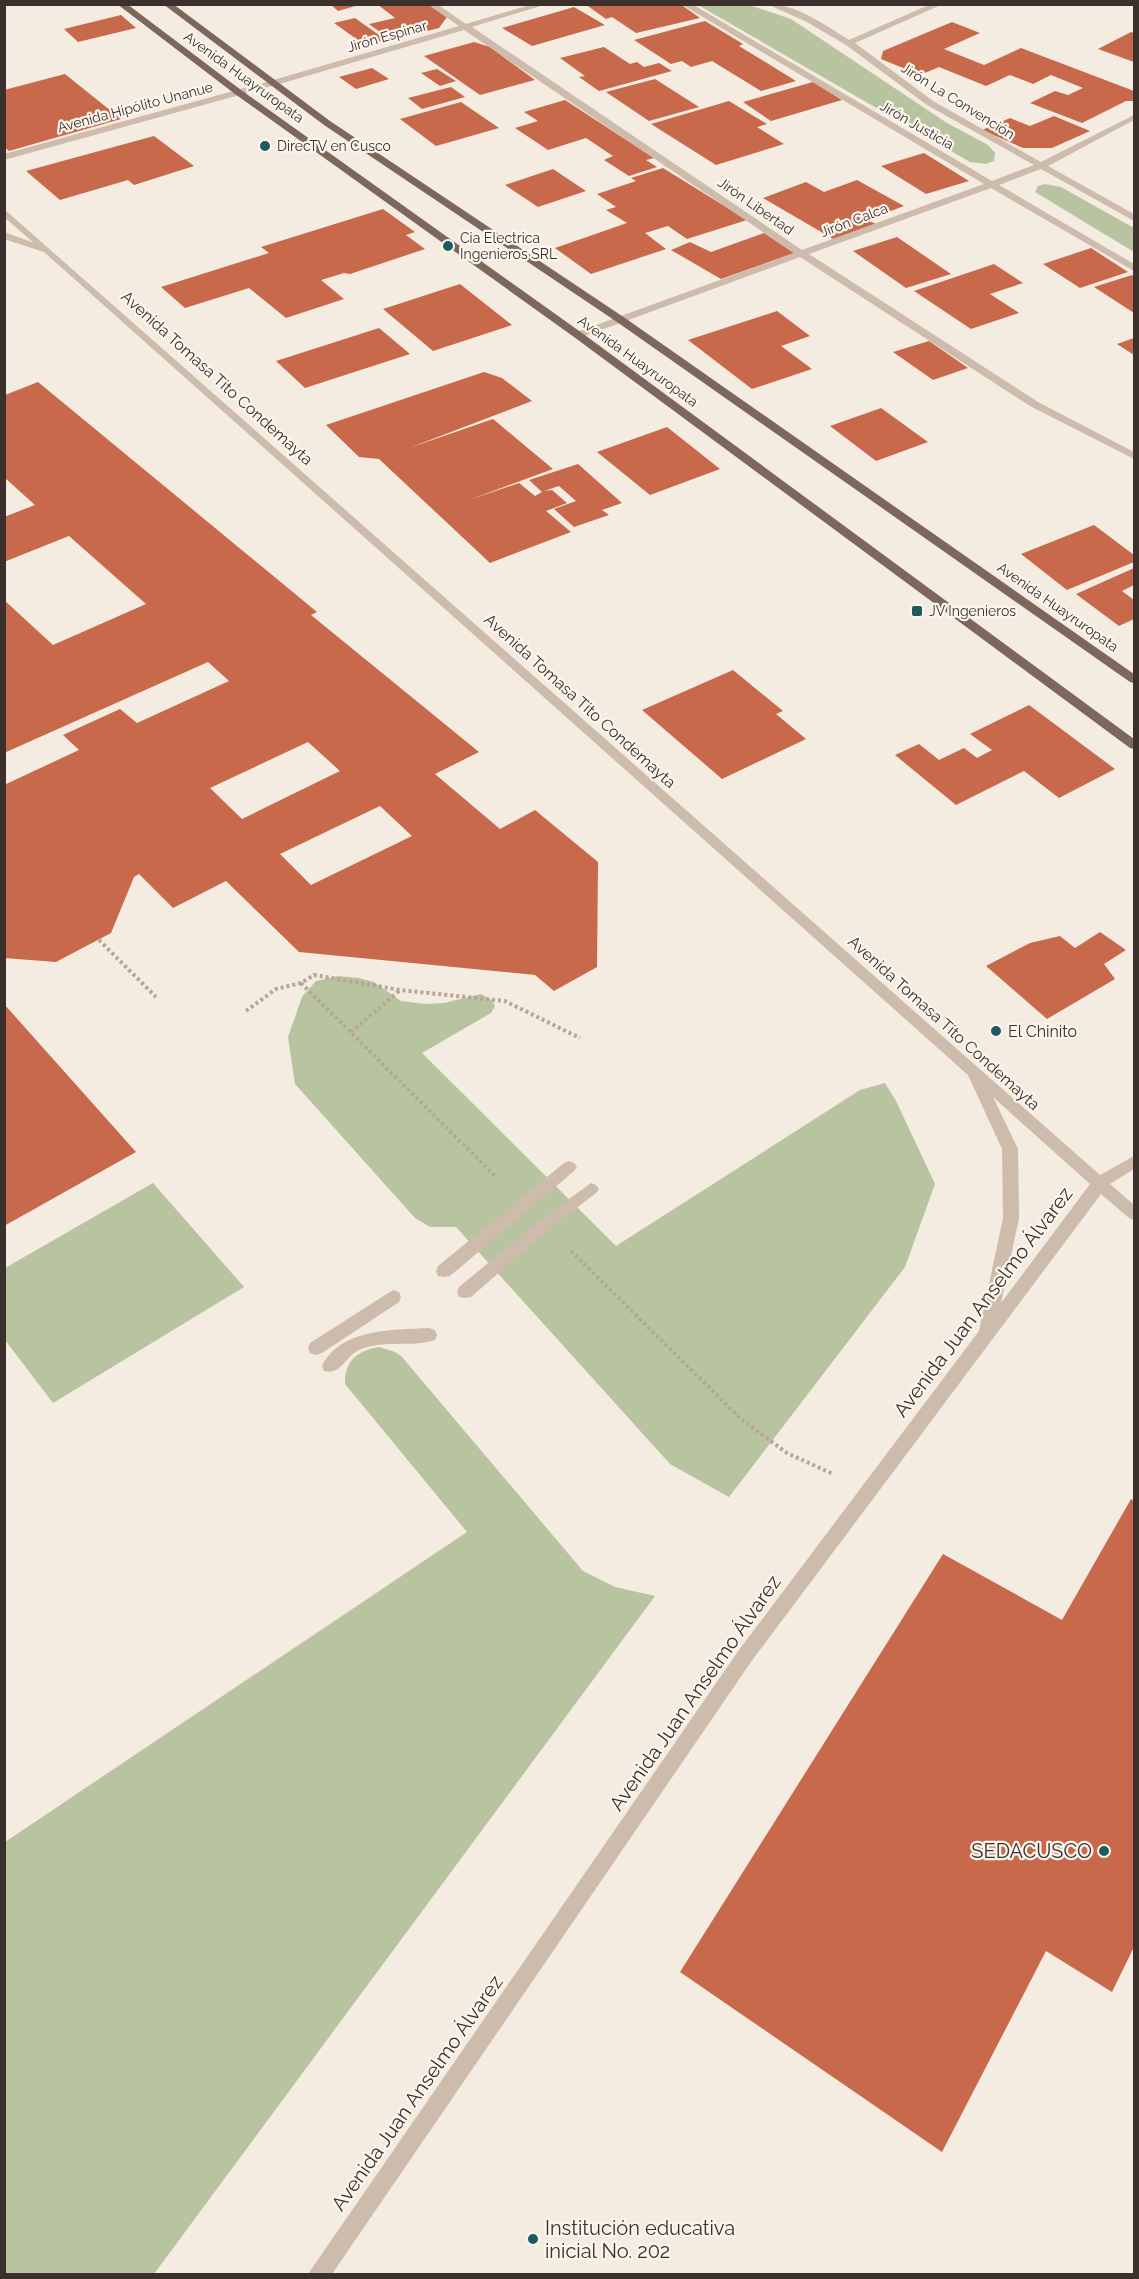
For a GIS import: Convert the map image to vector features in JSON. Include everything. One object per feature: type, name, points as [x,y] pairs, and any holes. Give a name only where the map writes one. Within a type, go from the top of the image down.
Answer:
[{"type":"main road","name":"Avenida Huayruropata","points":[[121,4],[238,93],[578,335],[1134,745]]},
{"type":"main road","name":"Avenida Huayruropata","points":[[167,4],[273,83],[412,181],[621,320],[1134,679]]},
{"type":"street","name":"Jirón Libertad","points":[[431,4],[642,144],[802,254],[1034,404],[1134,456]]},
{"type":"street","name":"Jirón Espinar","points":[[273,83],[543,4]]},
{"type":"street","name":"Jirón Justicia","points":[[685,4],[1134,268]]},
{"type":"street","name":"Jirón La Convención","points":[[771,4],[810,20],[849,43],[930,103],[1134,218]]},
{"type":"street","points":[[849,43],[939,4]]},
{"type":"street","name":"Avenida Hipólito Unanue","points":[[4,157],[273,83]]},
{"type":"street","name":"Jirón Calca","points":[[578,335],[989,183],[1041,166],[1134,117]]},
{"type":"street","name":"Avenida Tomasa Tito Condemayta","points":[[4,212],[1134,1214]]},
{"type":"street","points":[[4,235],[50,253]]},
{"type":"street","points":[[972,1069],[1010,1149],[1011,1218],[986,1336]]},
{"type":"street","name":"Avenida Juan Anselmo Álvarez","points":[[319,2274],[745,1656],[1100,1183],[1134,1162]]},
{"type":"street","points":[[444,1271],[569,1167]]},
{"type":"street","points":[[465,1293],[544,1225],[591,1189]]},
{"type":"street","points":[[316,1348],[393,1297]]},
{"type":"street","points":[[330,1366],[353,1345],[385,1337],[429,1335]]},
{"type":"path","points":[[99,940],[156,997]]},
{"type":"path","points":[[246,1011],[276,989],[301,983],[314,975],[400,990],[504,1001],[580,1038]]},
{"type":"path","points":[[351,1032],[400,990]]},
{"type":"green space","points":[[698,5],[749,5],[791,19],[947,123],[988,145],[995,153],[994,161],[986,164],[970,162]]},
{"type":"green space","points":[[1045,184],[1061,187],[1134,228],[1134,252],[1035,192],[1038,186]]},
{"type":"green space","points":[[338,976],[374,982],[401,1001],[425,1004],[444,1003],[481,994],[492,1000],[495,1006],[491,1013],[422,1053],[616,1246],[860,1090],[885,1083],[896,1101],[935,1184],[905,1267],[729,1497],[670,1464],[456,1227],[430,1227],[415,1218],[295,1084],[288,1037],[302,997],[316,981]]},
{"type":"green space","points":[[153,1183],[244,1287],[53,1403],[5,1340],[5,1268]]},
{"type":"green space","points":[[379,1347],[402,1357],[583,1571],[615,1587],[655,1596],[154,2274],[5,2274],[5,1842],[467,1532],[345,1384],[347,1369],[354,1358],[364,1351]]},
{"type":"building","points":[[330,4],[359,4],[359,5],[338,11]]},
{"type":"building","points":[[377,4],[428,4],[447,17],[439,28],[391,40],[369,24],[395,18]]},
{"type":"building","points":[[585,4],[683,6],[700,18],[636,33],[612,17],[606,19]]},
{"type":"building","points":[[574,7],[605,25],[532,46],[502,28]]},
{"type":"building","points":[[121,15],[136,28],[78,42],[64,29]]},
{"type":"building","points":[[355,18],[386,40],[365,45],[334,23]]},
{"type":"building","points":[[705,21],[743,44],[739,46],[796,81],[761,91],[712,61],[691,67],[682,61],[671,64],[634,40]]},
{"type":"building","points":[[952,22],[980,33],[944,49],[984,65],[1021,48],[1134,91],[1134,101],[1126,101],[1082,123],[1030,103],[1055,91],[1068,95],[1083,88],[1051,75],[1033,84],[1010,75],[986,86],[939,67],[920,75],[881,59],[883,51]]},
{"type":"building","points":[[1131,32],[1134,33],[1134,62],[1098,49]]},
{"type":"building","points":[[474,42],[490,47],[535,80],[480,95],[424,56]]},
{"type":"building","points":[[604,47],[630,64],[637,62],[644,67],[659,63],[672,71],[599,91],[579,77],[585,76],[560,58]]},
{"type":"building","points":[[372,68],[389,79],[356,89],[339,77]]},
{"type":"building","points":[[437,69],[456,81],[440,86],[421,73]]},
{"type":"building","points":[[65,74],[121,119],[9,151],[4,147],[4,90]]},
{"type":"building","points":[[655,79],[699,107],[649,121],[606,92]]},
{"type":"building","points":[[813,82],[842,100],[771,121],[743,102]]},
{"type":"building","points":[[451,87],[465,97],[422,109],[408,98]]},
{"type":"building","points":[[565,100],[654,158],[646,160],[657,167],[629,176],[604,160],[613,156],[586,138],[548,150],[515,128],[538,121],[524,112]]},
{"type":"building","points":[[729,101],[767,124],[757,127],[784,144],[716,165],[651,124]]},
{"type":"building","points":[[461,102],[499,128],[436,146],[400,119]]},
{"type":"building","points":[[1054,116],[1090,131],[1052,148],[1023,148],[982,130],[1010,118],[1030,126]]},
{"type":"building","points":[[154,136],[194,166],[134,185],[128,180],[60,200],[26,171]]},
{"type":"building","points":[[924,153],[969,181],[926,194],[881,166]]},
{"type":"building","points":[[663,168],[747,220],[687,239],[668,226],[645,233],[666,249],[591,274],[555,248],[627,223],[606,210],[616,207],[597,194],[636,181],[631,178]]},
{"type":"building","points":[[553,169],[586,191],[538,207],[505,185]]},
{"type":"building","points":[[857,180],[904,206],[867,220],[876,224],[835,240],[763,198],[806,182],[824,192]]},
{"type":"building","points":[[383,209],[415,232],[406,235],[425,249],[350,274],[344,273],[321,280],[344,299],[286,318],[249,288],[185,308],[161,287],[269,253],[261,247]]},
{"type":"building","points":[[764,233],[794,253],[721,279],[671,250],[690,242],[711,252]]},
{"type":"building","points":[[897,237],[951,274],[906,288],[853,251]]},
{"type":"building","points":[[1091,248],[1128,272],[1080,288],[1043,264]]},
{"type":"building","points":[[994,264],[1023,283],[990,294],[1019,313],[971,329],[914,291]]},
{"type":"building","points":[[1132,275],[1134,277],[1134,313],[1094,287]]},
{"type":"building","points":[[460,284],[512,325],[433,351],[383,309]]},
{"type":"building","points":[[777,311],[810,336],[781,346],[812,369],[752,389],[688,340]]},
{"type":"building","points":[[379,328],[410,354],[305,388],[276,361]]},
{"type":"building","points":[[1134,338],[1134,355],[1117,344]]},
{"type":"building","points":[[929,341],[968,368],[933,380],[893,352]]},
{"type":"building","points":[[484,372],[502,378],[532,401],[409,448],[493,419],[553,469],[469,500],[519,483],[535,496],[542,492],[529,480],[578,464],[622,503],[602,510],[609,515],[574,527],[554,509],[576,501],[559,486],[544,491],[552,490],[567,503],[546,511],[571,532],[490,563],[379,459],[359,457],[326,425]]},
{"type":"building","points":[[38,382],[317,612],[311,615],[479,752],[435,774],[500,829],[535,810],[598,862],[597,967],[554,991],[535,975],[299,952],[226,881],[173,908],[139,874],[134,877],[111,933],[56,962],[4,958],[4,785],[79,750],[63,735],[120,709],[137,723],[229,681],[208,662],[4,753],[4,600],[53,645],[146,604],[69,536],[4,562],[4,517],[35,505],[5,478],[5,395]],"holes":[[[308,742],[340,771],[242,819],[210,788]],[[380,806],[412,836],[311,885],[280,854]]]},
{"type":"building","points":[[881,408],[928,442],[876,461],[830,426]]},
{"type":"building","points":[[667,427],[720,469],[650,495],[597,452]]},
{"type":"building","points":[[1094,525],[1134,555],[1134,562],[1067,590],[1021,554]]},
{"type":"building","points":[[1134,568],[1134,585],[1122,591],[1134,600],[1134,619],[1119,626],[1076,594]]},
{"type":"building","points":[[733,670],[783,711],[776,714],[806,739],[722,779],[642,710]]},
{"type":"building","points":[[1029,705],[1115,769],[1059,798],[1024,771],[956,805],[895,755],[919,744],[939,760],[964,748],[977,758],[992,750],[970,734]]},
{"type":"building","points":[[1100,932],[1126,950],[1104,964],[1115,979],[1047,1019],[986,966],[1030,943],[1060,936],[1075,948]]},
{"type":"building","points":[[4,1004],[136,1152],[4,1226]]},
{"type":"building","points":[[1131,1499],[1134,1501],[1134,1947],[1112,1992],[1046,1951],[942,2152],[680,1972],[943,1554],[1062,1620]]},
{"type":"place","name":"DirecTV en Cusco","points":[[265,146]]},
{"type":"place","name":"Cia Electrica Ingenieros SRL","points":[[448,246]]},
{"type":"place","name":"JV Ingenieros","points":[[917,611]]},
{"type":"place","name":"El Chinito","points":[[996,1031]]},
{"type":"place","name":"SEDACUSCO","points":[[1104,1851]]},
{"type":"place","name":"Institución educativa inicial No. 202","points":[[533,2239]]}]
